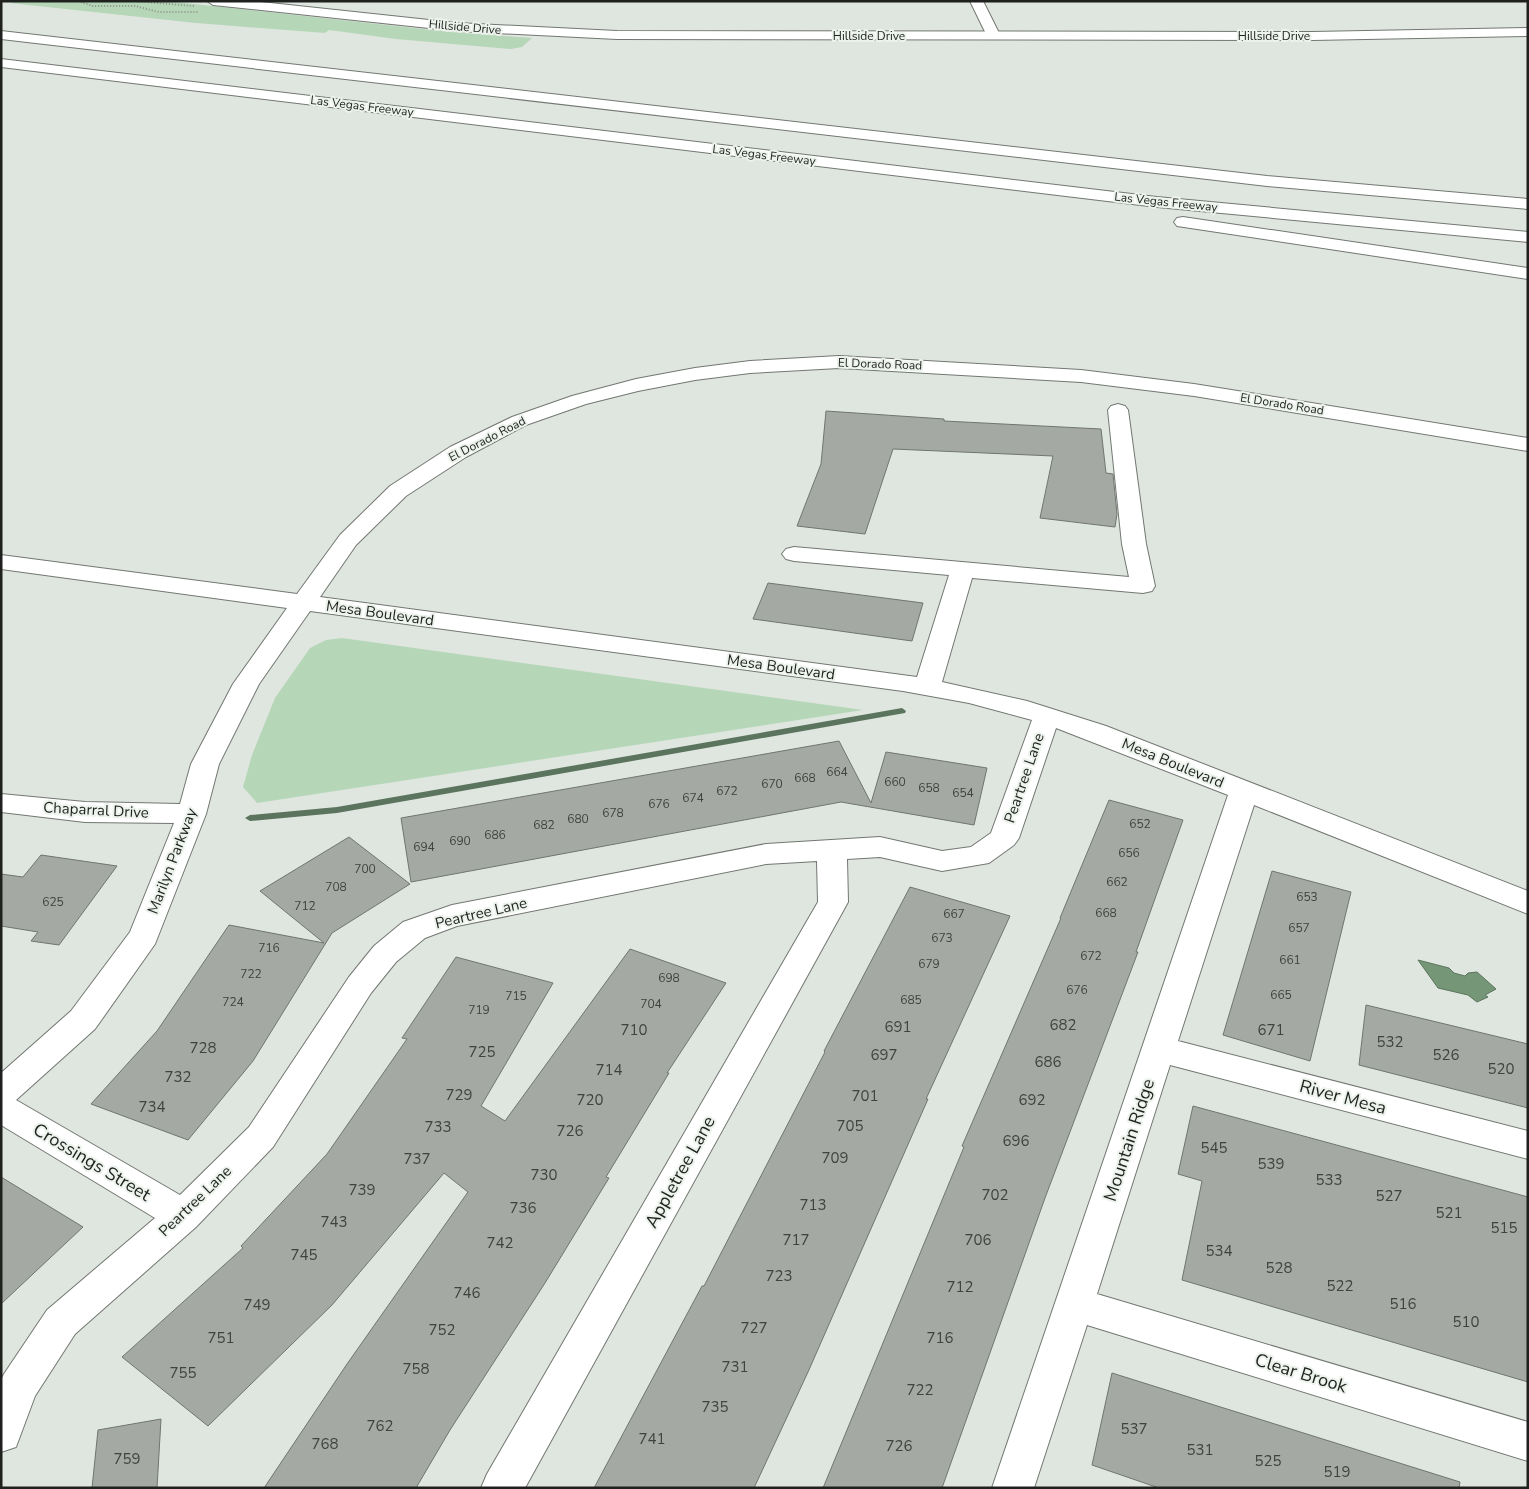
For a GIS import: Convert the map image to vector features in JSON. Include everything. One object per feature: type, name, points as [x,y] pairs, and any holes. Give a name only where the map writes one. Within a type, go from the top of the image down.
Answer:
[{"type":"main road","name":"Hillside Drive","points":[[212,1],[457,27],[568,34],[666,36],[1312,36],[1528,32]]},
{"type":"main road","points":[[976,1],[993,35]]},
{"type":"main road","name":"Las Vegas Freeway","points":[[1,36],[1267,181],[1528,204]]},
{"type":"main road","name":"Las Vegas Freeway","points":[[1,63],[1157,202],[1528,237]]},
{"type":"main road","points":[[797,158],[1085,207],[1528,274]]},
{"type":"main road","name":"El Dorado Road","points":[[305,603],[348,540],[398,491],[458,452],[519,421],[579,400],[636,385],[750,366],[839,362],[1081,376],[1194,390],[1528,445]]},
{"type":"main road","points":[[794,554],[1143,586],[1134,544],[1118,410]]},
{"type":"main road","name":"Mesa Boulevard","points":[[1,562],[927,687],[990,700],[1047,715],[1096,732],[1528,903]]},
{"type":"main road","points":[[927,687],[964,569]]},
{"type":"main road","name":"Marilyn Parkway","points":[[1,1093],[83,1020],[144,936],[192,814],[205,764],[246,684],[305,603]]},
{"type":"main road","name":"Peartree Lane","points":[[1,1433],[18,1387],[61,1322],[183,1216],[261,1137],[360,985],[386,954],[414,930],[452,916],[766,854],[880,847],[942,861],[979,856],[1004,838],[1047,715]]},
{"type":"main road","name":"Mountain Ridge","points":[[1013,1488],[1244,792]]},
{"type":"main road","name":"Chaparral Drive","points":[[1,803],[85,812],[192,814]]},
{"type":"main road","name":"Appletree Lane","points":[[502,1488],[833,902],[832,850]]},
{"type":"main road","name":"River Mesa","points":[[1158,1050],[1528,1146]]},
{"type":"main road","name":"Crossings Street","points":[[1,1108],[183,1216]]},
{"type":"main road","name":"Clear Brook","points":[[1074,1304],[1528,1442]]},
{"type":"shaded area","points":[[15,1],[166,1],[450,32],[532,38],[522,47],[511,49],[396,39],[329,30],[325,33],[196,23],[10,3]]},
{"type":"shaded area","points":[[342,638],[863,710],[257,803],[243,787],[252,755],[275,698],[310,648],[326,640]]},
{"type":"shaded area","points":[[1418,960],[1449,968],[1454,973],[1465,976],[1468,973],[1477,972],[1496,989],[1485,995],[1488,997],[1477,1002],[1468,995],[1438,988]]},
{"type":"building","points":[[826,411],[944,419],[944,421],[1101,429],[1106,473],[1113,474],[1117,514],[1115,527],[1040,518],[1053,456],[893,449],[865,534],[797,526],[821,464]]},
{"type":"building","points":[[768,583],[923,603],[912,641],[753,619]]},
{"type":"building","points":[[839,741],[871,803],[886,752],[987,768],[974,825],[841,802],[411,882],[401,818]]},
{"type":"building","points":[[1109,800],[1183,820],[1136,952],[1138,952],[1045,1198],[942,1488],[823,1488],[964,1147],[962,1146],[1061,918]]},
{"type":"building","points":[[349,837],[410,884],[332,933],[253,1061],[188,1140],[91,1104],[157,1031],[229,925],[324,943],[260,891]]},
{"type":"building","points":[[41,855],[117,866],[59,945],[31,941],[38,932],[1,926],[1,874],[23,877]]},
{"type":"building","points":[[1272,871],[1351,892],[1310,1061],[1223,1035]]},
{"type":"building","points":[[910,887],[1010,916],[926,1099],[928,1099],[808,1372],[754,1488],[594,1488],[702,1286],[704,1286]]},
{"type":"building","points":[[630,949],[726,983],[667,1073],[669,1073],[606,1177],[609,1178],[545,1283],[450,1430],[416,1488],[264,1488],[347,1364],[468,1192],[444,1173],[332,1305],[208,1426],[122,1357],[243,1248],[241,1246],[327,1154],[407,1039],[402,1038],[456,957],[553,983],[481,1106],[505,1121]]},
{"type":"building","points":[[1366,1005],[1528,1044],[1528,1108],[1359,1065]]},
{"type":"building","points":[[1193,1106],[1528,1197],[1528,1382],[1182,1280],[1202,1181],[1178,1174]]},
{"type":"building","points":[[1,1177],[83,1227],[1,1304]]},
{"type":"building","points":[[1112,1373],[1460,1482],[1459,1488],[1159,1488],[1092,1465]]},
{"type":"building","points":[[161,1419],[157,1488],[92,1488],[98,1430]]},
{"type":"waterway","points":[[250,818],[337,810],[902,711]]}]
